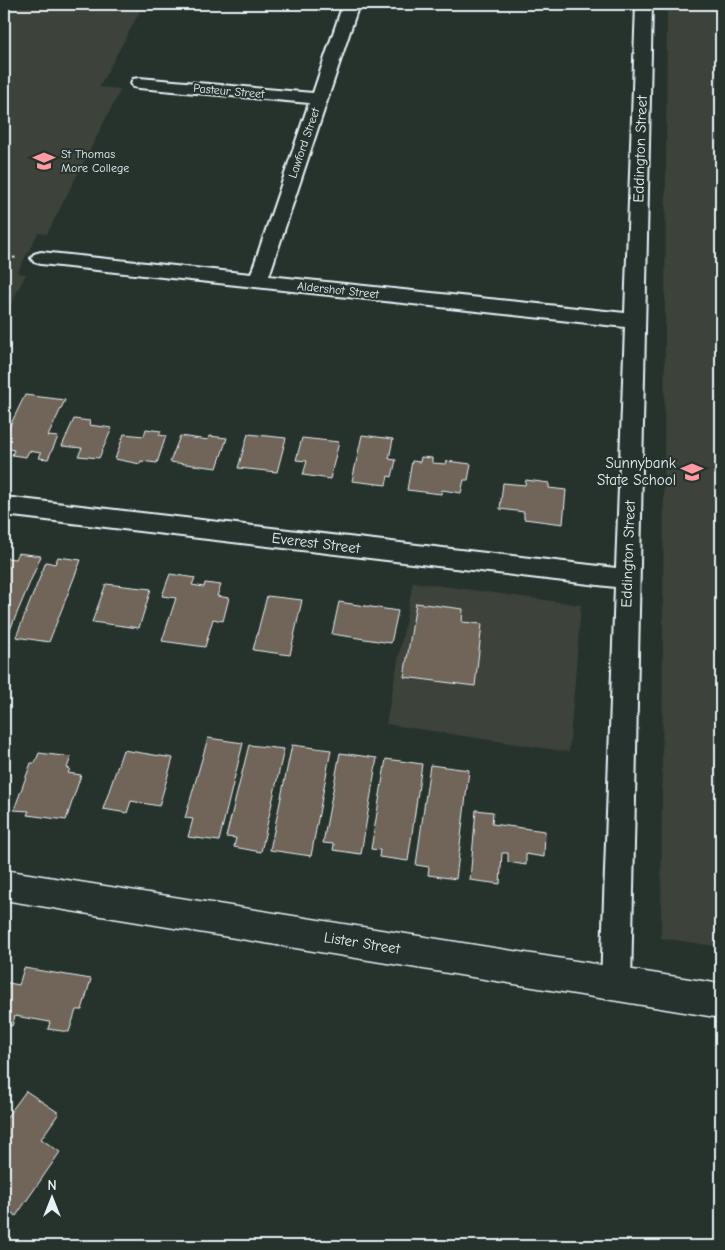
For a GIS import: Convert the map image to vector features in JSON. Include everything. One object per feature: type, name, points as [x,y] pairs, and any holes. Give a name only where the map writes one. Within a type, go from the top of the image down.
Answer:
[{"type":"street","name":"Lawford Street","points":[[258,281],[351,4]]},
{"type":"street","name":"Eddington Street","points":[[616,984],[644,4]]},
{"type":"street","name":"Pasteur Street","points":[[139,83],[319,99]]},
{"type":"street","name":"Aldershot Street","points":[[41,258],[635,321]]},
{"type":"street","name":"Everest Street","points":[[4,506],[627,579]]},
{"type":"street","name":"Lister Street","points":[[4,885],[721,1001]]},
{"type":"shaded area","name":"St Thomas More College","points":[[4,4],[144,4],[99,87],[121,89],[47,234],[38,233],[17,273],[26,274],[4,318]]},
{"type":"shaded area","name":"Sunnybank State School","points":[[667,4],[721,5],[721,947],[661,938]]},
{"type":"shaded area","points":[[413,582],[581,605],[569,752],[386,724]]},
{"type":"building","points":[[25,395],[65,400],[48,436],[58,437],[48,459],[39,458],[41,453],[29,451],[26,457],[12,455],[14,450],[4,448],[4,438]]},
{"type":"building","points":[[74,419],[90,421],[89,425],[112,428],[99,458],[78,456],[82,448],[62,446]]},
{"type":"building","points":[[146,429],[161,431],[159,435],[166,436],[157,463],[141,461],[140,464],[115,459],[124,434],[144,436]]},
{"type":"building","points":[[248,434],[286,438],[277,472],[238,468]]},
{"type":"building","points":[[362,435],[393,439],[389,459],[396,460],[392,477],[388,476],[386,485],[352,481]]},
{"type":"building","points":[[180,436],[208,440],[209,436],[227,438],[217,468],[170,462]]},
{"type":"building","points":[[302,438],[339,442],[330,479],[303,475],[307,461],[296,460]]},
{"type":"building","points":[[421,457],[432,458],[432,463],[446,464],[447,461],[471,464],[468,480],[464,480],[461,493],[442,490],[441,494],[407,490],[412,461],[420,462]]},
{"type":"building","points":[[526,480],[549,483],[549,488],[566,490],[563,524],[524,519],[524,512],[500,509],[503,483],[525,485]]},
{"type":"building","points":[[18,553],[41,556],[7,637],[4,636],[4,563],[6,558],[15,559]]},
{"type":"building","points":[[58,557],[81,560],[49,642],[16,637],[46,562],[55,564]]},
{"type":"building","points":[[170,574],[195,578],[192,585],[204,587],[205,583],[221,585],[217,596],[229,598],[223,621],[213,619],[205,647],[162,641],[176,598],[162,596]]},
{"type":"building","points":[[106,584],[151,589],[139,628],[92,622]]},
{"type":"building","points":[[267,596],[302,600],[290,655],[253,650]]},
{"type":"building","points":[[339,602],[398,611],[391,643],[332,634]]},
{"type":"building","points":[[416,603],[463,609],[462,622],[482,624],[475,686],[404,677]]},
{"type":"building","points":[[208,738],[243,743],[219,841],[188,837],[193,819],[185,818]]},
{"type":"building","points":[[249,745],[284,749],[261,852],[234,847],[236,838],[226,837]]},
{"type":"building","points":[[292,745],[331,750],[311,856],[270,850]]},
{"type":"building","points":[[123,750],[173,758],[159,806],[131,801],[127,813],[103,809]]},
{"type":"building","points":[[39,753],[71,757],[67,768],[70,769],[68,773],[81,775],[66,820],[27,815],[29,811],[14,810],[31,763],[35,763]]},
{"type":"building","points":[[340,753],[377,758],[361,854],[333,850],[334,844],[323,843]]},
{"type":"building","points":[[386,759],[422,764],[408,861],[379,857],[380,850],[371,849]]},
{"type":"building","points":[[430,765],[469,770],[456,879],[428,875],[429,867],[416,865]]},
{"type":"building","points":[[476,810],[493,812],[492,824],[545,831],[544,857],[526,854],[526,865],[508,862],[508,853],[502,853],[500,884],[470,880]]},
{"type":"building","points":[[24,968],[91,979],[82,1010],[76,1010],[69,1032],[48,1029],[50,1022],[15,1016],[12,1026],[4,1024],[4,982],[19,985]]},
{"type":"building","points":[[26,1091],[59,1113],[41,1139],[60,1152],[16,1216],[4,1207],[4,1121]]},
{"type":"place","name":"St Thomas More College","points":[[44,161]]},
{"type":"place","name":"Sunnybank State School","points":[[692,472]]}]
